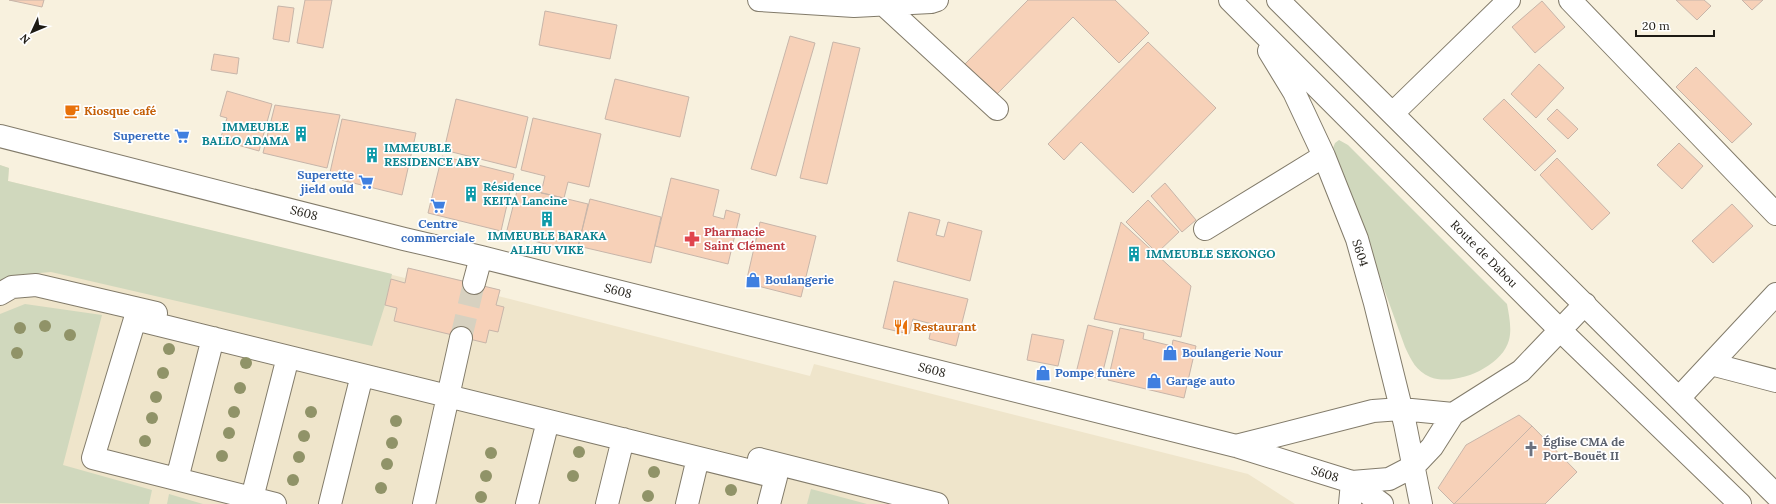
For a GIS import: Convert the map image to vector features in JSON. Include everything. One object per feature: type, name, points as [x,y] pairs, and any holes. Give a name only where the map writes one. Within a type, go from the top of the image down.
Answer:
[{"type":"street","points":[[759,0],[854,6],[931,2],[937,0]]},
{"type":"street","name":"Route de Dabou","points":[[1230,0],[1561,331],[1740,504]]},
{"type":"street","points":[[1278,0],[1776,495]]},
{"type":"street","points":[[1393,113],[1509,0]]},
{"type":"street","points":[[1570,0],[1776,214]]},
{"type":"street","points":[[884,5],[997,109]]},
{"type":"street","name":"S604","points":[[1250,20],[1294,92],[1324,156],[1357,239],[1373,296],[1401,409],[1421,504]]},
{"type":"street","name":"S608","points":[[0,136],[388,235],[481,256],[1236,446],[1352,482],[1389,479],[1414,466],[1432,447],[1452,414],[1401,409],[1373,411],[1236,446]]},
{"type":"street","points":[[1204,229],[1324,156]]},
{"type":"street","points":[[474,283],[481,256]]},
{"type":"street","points":[[0,294],[12,287],[36,285],[450,389],[937,504]]},
{"type":"street","points":[[1679,398],[1776,294]]},
{"type":"street","points":[[1452,414],[1521,371],[1561,331],[1585,304]]},
{"type":"street","points":[[275,504],[93,458],[135,319],[362,375],[450,389],[548,421],[776,477],[769,504]]},
{"type":"street","points":[[177,479],[213,338]]},
{"type":"street","points":[[424,504],[462,338]]},
{"type":"street","points":[[252,498],[288,356]]},
{"type":"street","points":[[1711,364],[1776,381]]},
{"type":"street","points":[[330,504],[362,375]]},
{"type":"street","points":[[527,504],[548,421]]},
{"type":"street","points":[[607,504],[623,439]]},
{"type":"street","points":[[687,504],[698,458]]},
{"type":"street","points":[[1350,504],[1352,482]]},
{"type":"street","points":[[1352,482],[1382,504]]},
{"type":"shaded area","points":[[0,165],[9,168],[8,181],[405,278],[408,268],[474,283],[500,290],[498,296],[810,376],[814,364],[1248,474],[1295,504],[0,504]]},
{"type":"green space","points":[[1339,140],[1348,145],[1507,304],[1510,327],[1509,340],[1505,350],[1488,366],[1464,377],[1440,379],[1425,375],[1412,361],[1405,347],[1333,148],[1335,143]]},
{"type":"green space","points":[[0,165],[9,168],[8,181],[392,274],[385,305],[372,346],[51,272],[18,275],[0,283]]},
{"type":"green space","points":[[25,304],[102,315],[63,465],[152,490],[149,504],[0,503],[0,314]]},
{"type":"green space","points":[[811,489],[867,504],[807,504]]},
{"type":"green space","points":[[169,494],[203,504],[167,504]]},
{"type":"building","points":[[9,0],[44,0],[42,7]]},
{"type":"building","points":[[305,0],[332,0],[323,48],[297,43]]},
{"type":"building","points":[[1028,0],[1115,0],[1149,33],[1119,63],[1073,17],[996,95],[965,64]]},
{"type":"building","points":[[1676,0],[1704,0],[1711,6],[1697,20]]},
{"type":"building","points":[[1742,0],[1763,0],[1752,10]]},
{"type":"building","points":[[1542,1],[1565,27],[1535,53],[1512,27]]},
{"type":"building","points":[[278,6],[294,8],[289,42],[273,39]]},
{"type":"building","points":[[545,11],[617,25],[610,59],[539,45]]},
{"type":"building","points":[[790,36],[815,43],[776,176],[751,169]]},
{"type":"building","points":[[833,42],[860,48],[827,184],[800,178]]},
{"type":"building","points":[[1148,42],[1216,108],[1133,193],[1081,142],[1064,160],[1048,144]]},
{"type":"building","points":[[214,54],[239,58],[237,74],[211,70]]},
{"type":"building","points":[[1539,64],[1564,88],[1536,118],[1511,94]]},
{"type":"building","points":[[1696,67],[1752,124],[1732,143],[1676,87]]},
{"type":"building","points":[[615,79],[689,97],[680,137],[605,119]]},
{"type":"building","points":[[227,91],[272,104],[259,151],[220,140],[227,118],[220,116]]},
{"type":"building","name":"Résidence KEITA Lancine","points":[[456,99],[528,117],[516,168],[444,150]]},
{"type":"building","points":[[1504,99],[1556,151],[1535,171],[1483,119]]},
{"type":"building","name":"IMMEUBLE BALLO ADAMA","points":[[275,105],[340,115],[327,168],[263,153]]},
{"type":"building","points":[[1557,109],[1578,129],[1568,139],[1547,119]]},
{"type":"building","points":[[533,118],[601,134],[589,187],[568,182],[564,198],[541,193],[545,176],[521,170]]},
{"type":"building","name":"IMMEUBLE RESIDENCE ABY","points":[[342,119],[416,133],[402,195],[329,177]]},
{"type":"building","points":[[1679,143],[1703,166],[1682,189],[1657,165]]},
{"type":"building","name":"Résidence KEITA Lancine","points":[[442,156],[514,174],[501,231],[428,213]]},
{"type":"building","points":[[1557,158],[1610,213],[1592,230],[1540,175]]},
{"type":"building","points":[[671,178],[719,190],[713,216],[724,219],[726,210],[740,214],[728,264],[655,246]]},
{"type":"building","points":[[1165,183],[1196,220],[1182,232],[1151,196]]},
{"type":"building","name":"IMMEUBLE BARAKA ALLHU VIKE","points":[[518,187],[588,204],[577,252],[506,234]]},
{"type":"building","points":[[590,199],[661,217],[651,263],[578,246]]},
{"type":"building","points":[[1148,200],[1179,232],[1157,253],[1126,222]]},
{"type":"building","points":[[1732,204],[1753,226],[1713,263],[1692,241]]},
{"type":"building","points":[[909,212],[940,220],[936,235],[944,237],[948,222],[982,231],[970,281],[897,261]]},
{"type":"building","points":[[760,222],[816,236],[801,297],[746,283]]},
{"type":"building","name":"IMMEUBLE SEKONGO","points":[[1121,222],[1191,286],[1181,337],[1094,319]]},
{"type":"building","points":[[408,268],[500,290],[496,305],[504,307],[498,332],[489,330],[486,343],[394,321],[397,308],[385,305],[391,279],[405,283]]},
{"type":"building","points":[[894,281],[968,299],[956,346],[929,339],[932,324],[913,319],[909,334],[883,328]]},
{"type":"building","points":[[1088,325],[1113,331],[1101,379],[1076,373]]},
{"type":"building","points":[[1120,328],[1144,333],[1143,339],[1172,346],[1173,340],[1196,346],[1184,398],[1108,380]]},
{"type":"building","points":[[1032,334],[1064,340],[1058,366],[1027,360]]},
{"type":"building","points":[[1519,415],[1532,426],[1454,504],[1438,488],[1466,445]]},
{"type":"building","name":"Église CMA de Port-Bouët II","points":[[1532,426],[1577,472],[1545,504],[1454,504]]},
{"type":"tunnel","points":[[461,338],[474,283]]},
{"type":"place","name":"Kiosque café","points":[[72,111]]},
{"type":"place","name":"IMMEUBLE BALLO ADAMA","points":[[301,134]]},
{"type":"place","name":"Superette","points":[[182,136]]},
{"type":"place","name":"IMMEUBLE RESIDENCE ABY","points":[[372,155]]},
{"type":"place","name":"Superette jield ould","points":[[366,182]]},
{"type":"place","name":"Résidence KEITA Lancine","points":[[471,194]]},
{"type":"place","name":"Centre commerciale","points":[[438,206]]},
{"type":"place","name":"IMMEUBLE BARAKA ALLHU VIKE","points":[[547,219]]},
{"type":"place","name":"Pharmacie Saint Clément","points":[[692,239]]},
{"type":"place","name":"IMMEUBLE SEKONGO","points":[[1134,254]]},
{"type":"place","name":"Boulangerie","points":[[753,280]]},
{"type":"place","name":"Restaurant","points":[[901,327]]},
{"type":"place","name":"Boulangerie Nour","points":[[1170,353]]},
{"type":"place","name":"Pompe funère","points":[[1043,373]]},
{"type":"place","name":"Garage auto","points":[[1154,381]]},
{"type":"place","name":"Église CMA de Port-Bouët II","points":[[1531,449]]}]
